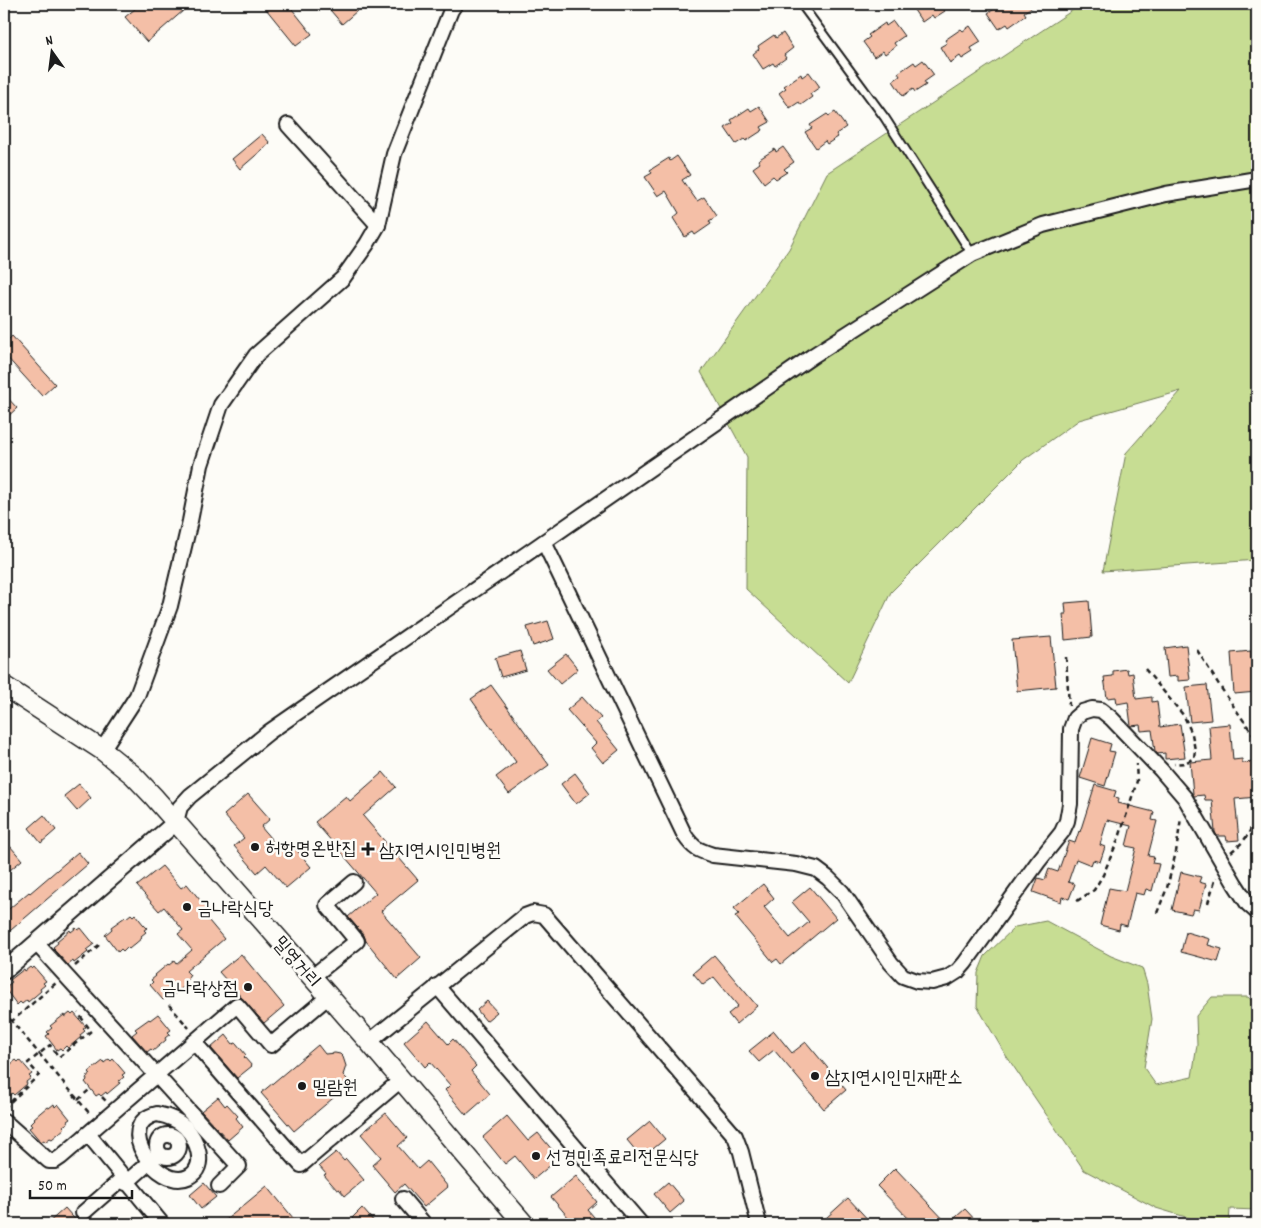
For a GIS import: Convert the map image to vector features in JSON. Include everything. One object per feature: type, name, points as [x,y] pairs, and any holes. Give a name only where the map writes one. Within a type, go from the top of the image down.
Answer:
[{"type":"main road","name":"밀영거리","points":[[4,686],[102,750],[133,775],[329,996],[524,1224]]},
{"type":"street","points":[[102,750],[136,696],[170,606],[201,465],[221,405],[256,355],[343,278],[367,244],[378,225],[394,154],[455,4]]},
{"type":"street","points":[[288,125],[378,225]]},
{"type":"street","points":[[4,971],[176,822],[180,807],[190,796],[269,732],[814,355],[972,254],[1043,225],[1166,194],[1257,179]]},
{"type":"street","points":[[544,542],[685,836],[692,846],[712,855],[796,864],[816,869],[842,892],[891,963],[903,976],[932,982],[947,978],[958,971],[1062,832],[1067,821],[1070,804],[1071,728],[1075,718],[1082,712],[1092,709],[1101,710],[1111,718],[1185,798],[1235,884],[1248,904],[1257,912]]},
{"type":"street","points":[[312,977],[357,941],[327,905],[354,882]]},
{"type":"street","points":[[369,1042],[526,916],[533,914],[544,915],[735,1136],[741,1152],[759,1224]]},
{"type":"street","points":[[36,943],[156,1074],[192,1124],[239,1166],[219,1186]]},
{"type":"street","points":[[438,986],[641,1224]]},
{"type":"street","points":[[4,1121],[49,1161],[55,1161],[61,1158],[237,1005],[271,1045],[329,996]]},
{"type":"street","points":[[196,1040],[300,1165],[401,1080]]},
{"type":"street","points":[[157,1114],[179,1122],[192,1124],[199,1156],[197,1169],[187,1178],[180,1179],[158,1171],[154,1158],[144,1153],[138,1137],[140,1124],[150,1116],[157,1114]]},
{"type":"street","points":[[83,1213],[154,1158],[168,1157],[176,1153],[178,1144],[176,1139],[192,1124]]},
{"type":"street","points":[[88,1134],[162,1224]]},
{"type":"street","points":[[403,1199],[424,1224]]},
{"type":"lane","points":[[801,4],[885,118],[972,254]]},
{"type":"path","points":[[1197,650],[1257,740]]},
{"type":"path","points":[[1066,657],[1069,713],[1075,718]]},
{"type":"path","points":[[1145,669],[1184,716],[1192,734],[1195,750],[1194,758],[1185,763],[1166,766],[1161,770]]},
{"type":"path","points":[[1077,901],[1094,890],[1103,875],[1120,835],[1137,781],[1136,765],[1131,746],[1132,741]]},
{"type":"path","points":[[1157,913],[1167,888],[1176,852],[1181,804],[1185,798]]},
{"type":"path","points":[[4,1028],[100,945]]},
{"type":"path","points":[[169,1005],[196,1040]]},
{"type":"path","points":[[4,1012],[99,1124]]},
{"type":"path","points":[[4,1108],[39,1075],[28,1062],[50,1045],[60,1057],[91,1031],[78,1013]]},
{"type":"path","points":[[78,1100],[89,1090]]},
{"type":"green space","points":[[1082,4],[1257,4],[1257,560],[1103,571],[1126,453],[1181,391],[1079,420],[1023,460],[891,592],[848,683],[746,589],[747,457],[701,372],[789,249],[827,173]]},
{"type":"green space","points":[[1046,921],[1111,956],[1142,968],[1147,984],[1152,1019],[1144,1068],[1156,1085],[1192,1077],[1197,1045],[1196,1016],[1212,997],[1248,997],[1257,1006],[1257,1210],[1230,1209],[1229,1224],[1209,1224],[1156,1208],[1084,1170],[1005,1054],[977,1006],[978,973],[985,956],[1015,927]]},
{"type":"building","points":[[141,4],[191,4],[147,42],[125,17]]},
{"type":"building","points":[[262,4],[288,4],[312,34],[296,46]]},
{"type":"building","points":[[325,4],[353,4],[358,10],[342,24]]},
{"type":"building","points":[[910,4],[948,4],[943,8],[945,11],[934,18],[932,15],[922,22]]},
{"type":"building","points":[[994,4],[1037,4],[1024,12],[1026,15],[1009,27],[1007,24],[999,29],[988,13],[996,8]]},
{"type":"building","points":[[893,21],[904,36],[894,43],[896,46],[885,54],[883,51],[874,57],[863,42],[870,37],[868,35],[885,23],[886,26]]},
{"type":"building","points":[[970,26],[981,42],[971,48],[973,52],[962,59],[960,56],[950,63],[940,47],[947,43],[945,40],[961,29],[963,31]]},
{"type":"building","points":[[783,33],[793,48],[784,55],[786,58],[775,66],[773,63],[763,69],[753,54],[759,49],[758,46],[774,35],[776,38]]},
{"type":"building","points":[[923,60],[934,75],[924,82],[926,85],[915,92],[913,89],[903,96],[893,81],[900,76],[898,73],[914,62],[916,65]]},
{"type":"building","points":[[809,72],[820,87],[810,94],[812,97],[801,105],[799,102],[790,108],[779,93],[786,88],[784,86],[801,74],[802,77]]},
{"type":"building","points":[[759,106],[770,122],[761,127],[763,130],[746,141],[744,139],[736,144],[725,128],[733,123],[731,120],[749,108],[751,111]]},
{"type":"building","points":[[835,112],[846,127],[836,134],[838,137],[827,144],[825,141],[816,148],[805,132],[812,128],[810,125],[827,114],[829,116]]},
{"type":"building","points":[[262,134],[270,143],[240,169],[232,159]]},
{"type":"building","points":[[783,147],[794,162],[784,169],[787,172],[776,179],[773,176],[764,183],[753,168],[760,163],[758,160],[775,149],[776,152]]},
{"type":"building","points":[[677,156],[690,175],[682,180],[697,201],[704,197],[717,216],[709,221],[711,224],[695,235],[693,232],[685,237],[673,218],[679,213],[666,191],[658,196],[645,177],[652,173],[650,170],[669,158],[670,161]]},
{"type":"building","points":[[12,336],[55,384],[42,396],[4,354],[4,344]]},
{"type":"building","points":[[4,394],[17,408],[4,420]]},
{"type":"building","points":[[1089,601],[1092,637],[1065,640],[1063,614],[1066,614],[1065,603]]},
{"type":"building","points":[[548,621],[554,639],[533,646],[527,627]]},
{"type":"building","points":[[1051,637],[1056,687],[1017,691],[1012,640]]},
{"type":"building","points":[[1186,645],[1190,680],[1178,681],[1178,676],[1168,677],[1165,648]]},
{"type":"building","points":[[520,651],[526,670],[501,677],[495,658]]},
{"type":"building","points":[[1251,651],[1251,659],[1256,659],[1257,692],[1234,694],[1231,653]]},
{"type":"building","points":[[566,654],[578,669],[560,684],[547,669]]},
{"type":"building","points":[[1127,669],[1128,674],[1133,673],[1136,699],[1152,697],[1152,702],[1157,701],[1160,727],[1180,724],[1185,757],[1165,759],[1165,753],[1157,754],[1152,730],[1141,731],[1140,725],[1131,726],[1128,702],[1117,704],[1116,697],[1107,698],[1104,677],[1113,676],[1113,671]]},
{"type":"building","points":[[491,685],[549,765],[509,794],[496,777],[516,762],[471,699]]},
{"type":"building","points":[[1207,685],[1211,720],[1190,722],[1186,687]]},
{"type":"building","points":[[582,697],[601,718],[596,722],[619,750],[603,763],[591,748],[596,743],[567,710]]},
{"type":"building","points":[[1230,724],[1233,760],[1242,759],[1242,763],[1254,762],[1257,797],[1235,799],[1239,840],[1227,841],[1226,836],[1217,836],[1215,832],[1212,800],[1205,800],[1204,795],[1194,796],[1193,794],[1190,762],[1212,760],[1209,726]]},
{"type":"building","points":[[1092,738],[1111,744],[1109,751],[1115,752],[1105,786],[1080,778]]},
{"type":"building","points":[[383,772],[396,787],[363,816],[418,880],[381,911],[421,958],[397,979],[348,917],[376,893],[315,822],[346,796],[350,801]]},
{"type":"building","points":[[575,773],[590,793],[576,804],[561,784]]},
{"type":"building","points":[[79,784],[91,798],[77,811],[64,796]]},
{"type":"building","points":[[1095,785],[1116,791],[1114,797],[1119,798],[1118,803],[1154,812],[1152,820],[1157,821],[1148,856],[1154,857],[1152,863],[1159,864],[1152,891],[1146,889],[1144,895],[1135,893],[1127,926],[1120,924],[1119,930],[1100,925],[1109,888],[1125,891],[1136,848],[1126,846],[1131,826],[1107,820],[1100,845],[1105,847],[1100,862],[1093,860],[1091,865],[1076,859],[1068,882],[1075,884],[1069,899],[1062,897],[1061,902],[1033,892],[1038,878],[1045,880],[1049,869],[1058,872],[1069,841],[1075,843]]},
{"type":"building","points":[[248,794],[270,819],[261,827],[280,850],[290,842],[311,867],[286,888],[266,865],[257,873],[234,846],[244,838],[224,815]]},
{"type":"building","points":[[44,815],[56,830],[41,843],[29,828]]},
{"type":"building","points":[[4,839],[22,860],[4,875]]},
{"type":"building","points":[[78,852],[88,864],[4,936],[4,913]]},
{"type":"building","points":[[162,866],[181,888],[187,884],[209,911],[204,915],[224,939],[186,971],[190,975],[184,984],[186,985],[172,996],[171,994],[163,1000],[150,985],[153,982],[151,980],[168,964],[174,961],[176,964],[192,950],[178,934],[183,930],[164,907],[159,911],[137,886]]},
{"type":"building","points":[[1181,872],[1201,877],[1199,882],[1206,884],[1199,910],[1193,909],[1191,914],[1172,910]]},
{"type":"building","points":[[763,884],[774,898],[764,907],[790,938],[809,922],[792,902],[810,887],[836,918],[781,964],[777,959],[773,962],[735,916],[739,914],[734,908]]},
{"type":"building","points":[[131,914],[133,916],[135,914],[147,928],[144,930],[146,932],[129,949],[127,947],[123,951],[121,949],[118,952],[105,935],[112,929],[111,927]]},
{"type":"building","points":[[76,928],[78,930],[81,928],[94,944],[86,950],[88,952],[74,963],[73,961],[68,965],[53,947],[70,930],[71,932]]},
{"type":"building","points":[[1186,932],[1210,939],[1208,945],[1222,949],[1218,962],[1181,952]]},
{"type":"building","points":[[241,954],[284,1006],[264,1023],[219,972]]},
{"type":"building","points":[[714,955],[757,1006],[736,1024],[728,1014],[738,1006],[714,977],[703,985],[693,973]]},
{"type":"building","points":[[30,967],[32,969],[34,967],[46,981],[43,983],[45,985],[28,1002],[27,1000],[17,1005],[6,990],[7,986],[12,982],[10,980],[24,969],[25,971]]},
{"type":"building","points":[[487,1001],[497,1012],[486,1021],[477,1010]]},
{"type":"building","points":[[70,1013],[72,1015],[74,1013],[86,1027],[83,1029],[85,1031],[68,1048],[66,1046],[62,1050],[60,1048],[57,1050],[46,1036],[49,1034],[47,1032],[52,1028],[50,1026],[64,1015],[65,1017]]},
{"type":"building","points":[[158,1014],[171,1030],[168,1032],[170,1034],[153,1051],[151,1049],[147,1052],[132,1035],[137,1031],[135,1029]]},
{"type":"building","points":[[428,1021],[448,1044],[453,1039],[476,1066],[471,1071],[490,1094],[466,1115],[445,1090],[450,1085],[430,1062],[425,1067],[404,1042]]},
{"type":"building","name":"삼지연시인민재판소","points":[[774,1031],[792,1053],[806,1042],[846,1090],[824,1109],[774,1050],[759,1062],[749,1051]]},
{"type":"building","points":[[226,1035],[233,1044],[236,1043],[252,1066],[237,1078],[211,1048]]},
{"type":"building","points":[[318,1045],[325,1054],[335,1053],[343,1057],[346,1066],[343,1075],[351,1083],[294,1131],[261,1093]]},
{"type":"building","points":[[109,1059],[111,1061],[113,1059],[125,1073],[122,1075],[124,1077],[107,1094],[106,1092],[101,1096],[99,1094],[96,1096],[85,1082],[86,1078],[91,1074],[89,1072],[103,1061],[104,1063]]},
{"type":"building","points":[[16,1060],[18,1062],[20,1060],[32,1074],[29,1076],[31,1078],[14,1095],[12,1093],[4,1100],[4,1067],[9,1062],[11,1064]]},
{"type":"building","points":[[218,1097],[225,1106],[227,1104],[238,1116],[236,1118],[243,1127],[228,1140],[201,1111]]},
{"type":"building","points":[[54,1104],[55,1107],[58,1104],[70,1119],[63,1126],[65,1128],[52,1139],[41,1142],[29,1128],[32,1126],[30,1124],[47,1107],[49,1108]]},
{"type":"building","points":[[386,1113],[407,1138],[398,1146],[418,1169],[427,1161],[448,1187],[424,1207],[404,1184],[395,1192],[372,1165],[381,1157],[361,1134]]},
{"type":"building","points":[[507,1116],[528,1141],[538,1133],[559,1158],[534,1179],[515,1156],[505,1164],[483,1137]]},
{"type":"building","points":[[650,1121],[665,1139],[642,1158],[627,1140]]},
{"type":"building","points":[[336,1152],[344,1161],[346,1159],[364,1180],[345,1196],[324,1175],[326,1174],[319,1166]]},
{"type":"building","points":[[895,1168],[948,1224],[914,1224],[877,1186]]},
{"type":"building","points":[[576,1176],[597,1202],[588,1210],[600,1224],[574,1224],[551,1197]]},
{"type":"building","points":[[668,1182],[684,1201],[670,1213],[654,1194]]},
{"type":"building","points":[[204,1183],[216,1197],[201,1209],[190,1195]]},
{"type":"building","points":[[267,1186],[298,1224],[221,1224]]},
{"type":"building","points":[[848,1198],[872,1224],[832,1224],[826,1218]]},
{"type":"building","points":[[65,1208],[79,1224],[47,1224]]},
{"type":"building","points":[[362,1208],[376,1224],[357,1224],[352,1218]]},
{"type":"building","points":[[965,1209],[979,1224],[948,1224]]},
{"type":"place","name":"허항명온반집","points":[[255,847]]},
{"type":"place","name":"삼지연시인민병원","points":[[368,849]]},
{"type":"place","name":"금나락식당","points":[[187,907]]},
{"type":"place","name":"금나락상점","points":[[248,987]]},
{"type":"place","name":"삼지연시인민재판소","points":[[815,1076]]},
{"type":"place","name":"밀람원","points":[[302,1086]]},
{"type":"place","name":"선경민족료리전문식당","points":[[536,1156]]}]
